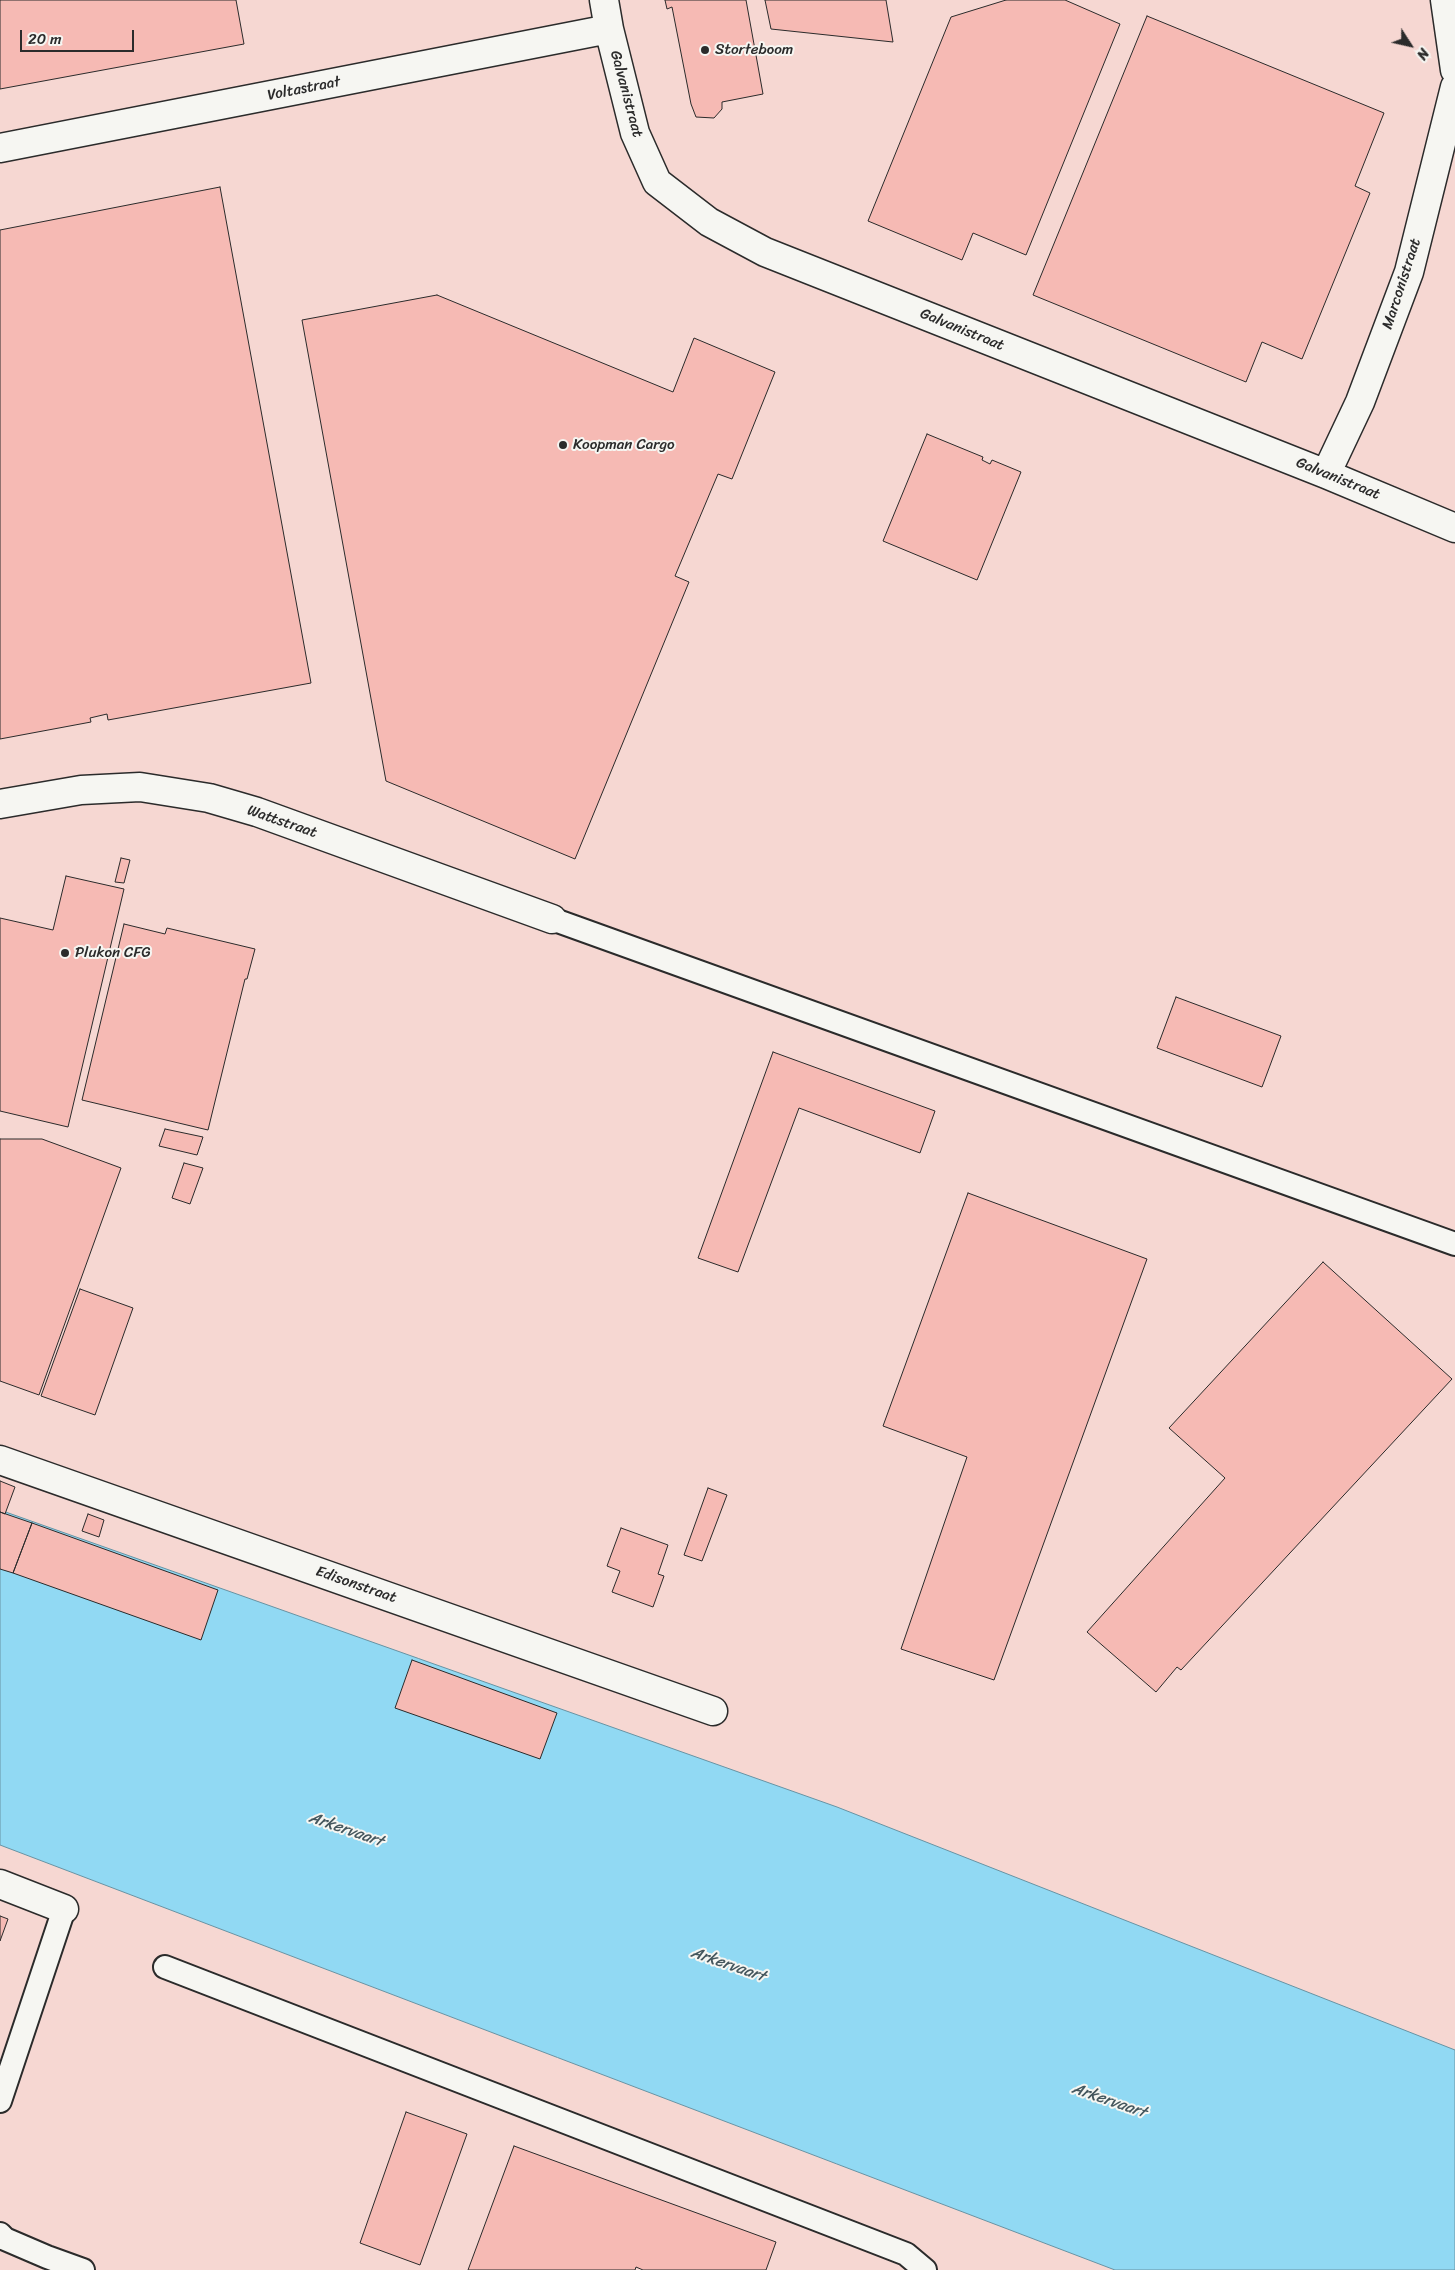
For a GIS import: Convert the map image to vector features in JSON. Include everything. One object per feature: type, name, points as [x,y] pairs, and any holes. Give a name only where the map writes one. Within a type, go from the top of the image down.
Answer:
[{"type":"street","name":"Galvanistraat","points":[[604,0],[609,29],[635,134],[657,182],[709,222],[765,252],[1326,474],[1455,528]]},
{"type":"street","points":[[1445,0],[1454,59]]},
{"type":"street","name":"Voltastraat","points":[[0,148],[609,29]]},
{"type":"street","name":"Marconistraat","points":[[1326,474],[1360,402],[1409,272],[1455,87]]},
{"type":"street","name":"Wattstraat","points":[[0,804],[81,790],[130,787],[170,790],[209,798],[258,812],[552,919]]},
{"type":"street","name":"Edisonstraat","points":[[0,1460],[713,1711]]},
{"type":"street","points":[[0,1884],[64,1909]]},
{"type":"lane","points":[[552,919],[1455,1244]]},
{"type":"lane","points":[[0,2101],[64,1909]]},
{"type":"lane","points":[[165,1967],[906,2254],[925,2270]]},
{"type":"lane","points":[[0,2234],[5,2239],[30,2250],[83,2270]]},
{"type":"shaded area","points":[[0,0],[1455,0],[1455,2116],[0,1582]]},
{"type":"shaded area","points":[[0,1845],[1115,2270],[0,2270]]},
{"type":"water","name":"Arkervaart","points":[[0,1510],[837,1807],[1455,2050],[1455,2270],[1115,2270],[0,1845]]},
{"type":"building","points":[[0,0],[236,0],[244,44],[0,89]]},
{"type":"building","points":[[665,0],[746,0],[763,94],[722,102],[722,109],[714,118],[696,117],[691,104],[672,7],[667,9]]},
{"type":"building","points":[[765,0],[886,0],[893,42],[771,29]]},
{"type":"building","points":[[1006,0],[1065,0],[1120,24],[1026,255],[973,233],[962,260],[868,221],[951,17]]},
{"type":"building","points":[[1147,16],[1384,113],[1355,186],[1370,193],[1302,359],[1262,342],[1246,382],[1033,295]]},
{"type":"building","points":[[220,187],[311,683],[108,720],[107,714],[90,718],[91,722],[0,739],[0,230]]},
{"type":"building","points":[[437,295],[673,392],[694,338],[775,372],[732,479],[718,474],[675,576],[689,582],[575,859],[386,781],[302,320]]},
{"type":"building","points":[[927,434],[983,457],[982,460],[990,464],[992,460],[1021,472],[977,580],[883,541]]},
{"type":"building","points":[[121,858],[130,860],[124,883],[115,882]]},
{"type":"building","points":[[66,876],[124,889],[68,1127],[0,1111],[0,918],[53,930]]},
{"type":"building","points":[[124,924],[165,934],[167,928],[255,949],[247,979],[245,979],[208,1130],[82,1100]]},
{"type":"building","points":[[1176,997],[1281,1036],[1262,1087],[1157,1048]]},
{"type":"building","points":[[773,1052],[935,1111],[920,1153],[799,1108],[738,1272],[698,1258]]},
{"type":"building","points":[[165,1129],[203,1137],[197,1155],[159,1146]]},
{"type":"building","points":[[0,1139],[42,1139],[121,1168],[39,1395],[0,1381]]},
{"type":"building","points":[[184,1163],[203,1168],[190,1204],[172,1198]]},
{"type":"building","points":[[968,1193],[1147,1259],[994,1680],[901,1649],[967,1457],[883,1426]]},
{"type":"building","points":[[1323,1262],[1452,1379],[1181,1670],[1177,1667],[1156,1692],[1087,1632],[1225,1478],[1169,1428]]},
{"type":"building","points":[[80,1289],[133,1308],[95,1415],[41,1396]]},
{"type":"building","points":[[0,1481],[15,1487],[5,1514],[0,1512]]},
{"type":"building","points":[[708,1488],[727,1495],[702,1561],[684,1555]]},
{"type":"building","points":[[0,1512],[32,1523],[13,1573],[0,1569]]},
{"type":"building","points":[[88,1514],[104,1520],[99,1537],[82,1531]]},
{"type":"building","points":[[32,1523],[218,1590],[201,1640],[13,1573]]},
{"type":"building","points":[[621,1528],[668,1545],[658,1574],[664,1576],[653,1607],[612,1592],[620,1571],[607,1566]]},
{"type":"building","points":[[412,1660],[557,1713],[540,1759],[395,1708]]},
{"type":"building","points":[[0,1916],[8,1919],[0,1941]]},
{"type":"building","points":[[406,2112],[467,2134],[420,2265],[360,2243]]},
{"type":"building","points":[[514,2146],[776,2242],[766,2270],[643,2270],[636,2267],[635,2270],[468,2270]]},
{"type":"place","name":"Storteboom","points":[[705,50]]},
{"type":"place","name":"Koopman Cargo","points":[[563,445]]},
{"type":"place","name":"Plukon CFG","points":[[65,953]]}]
